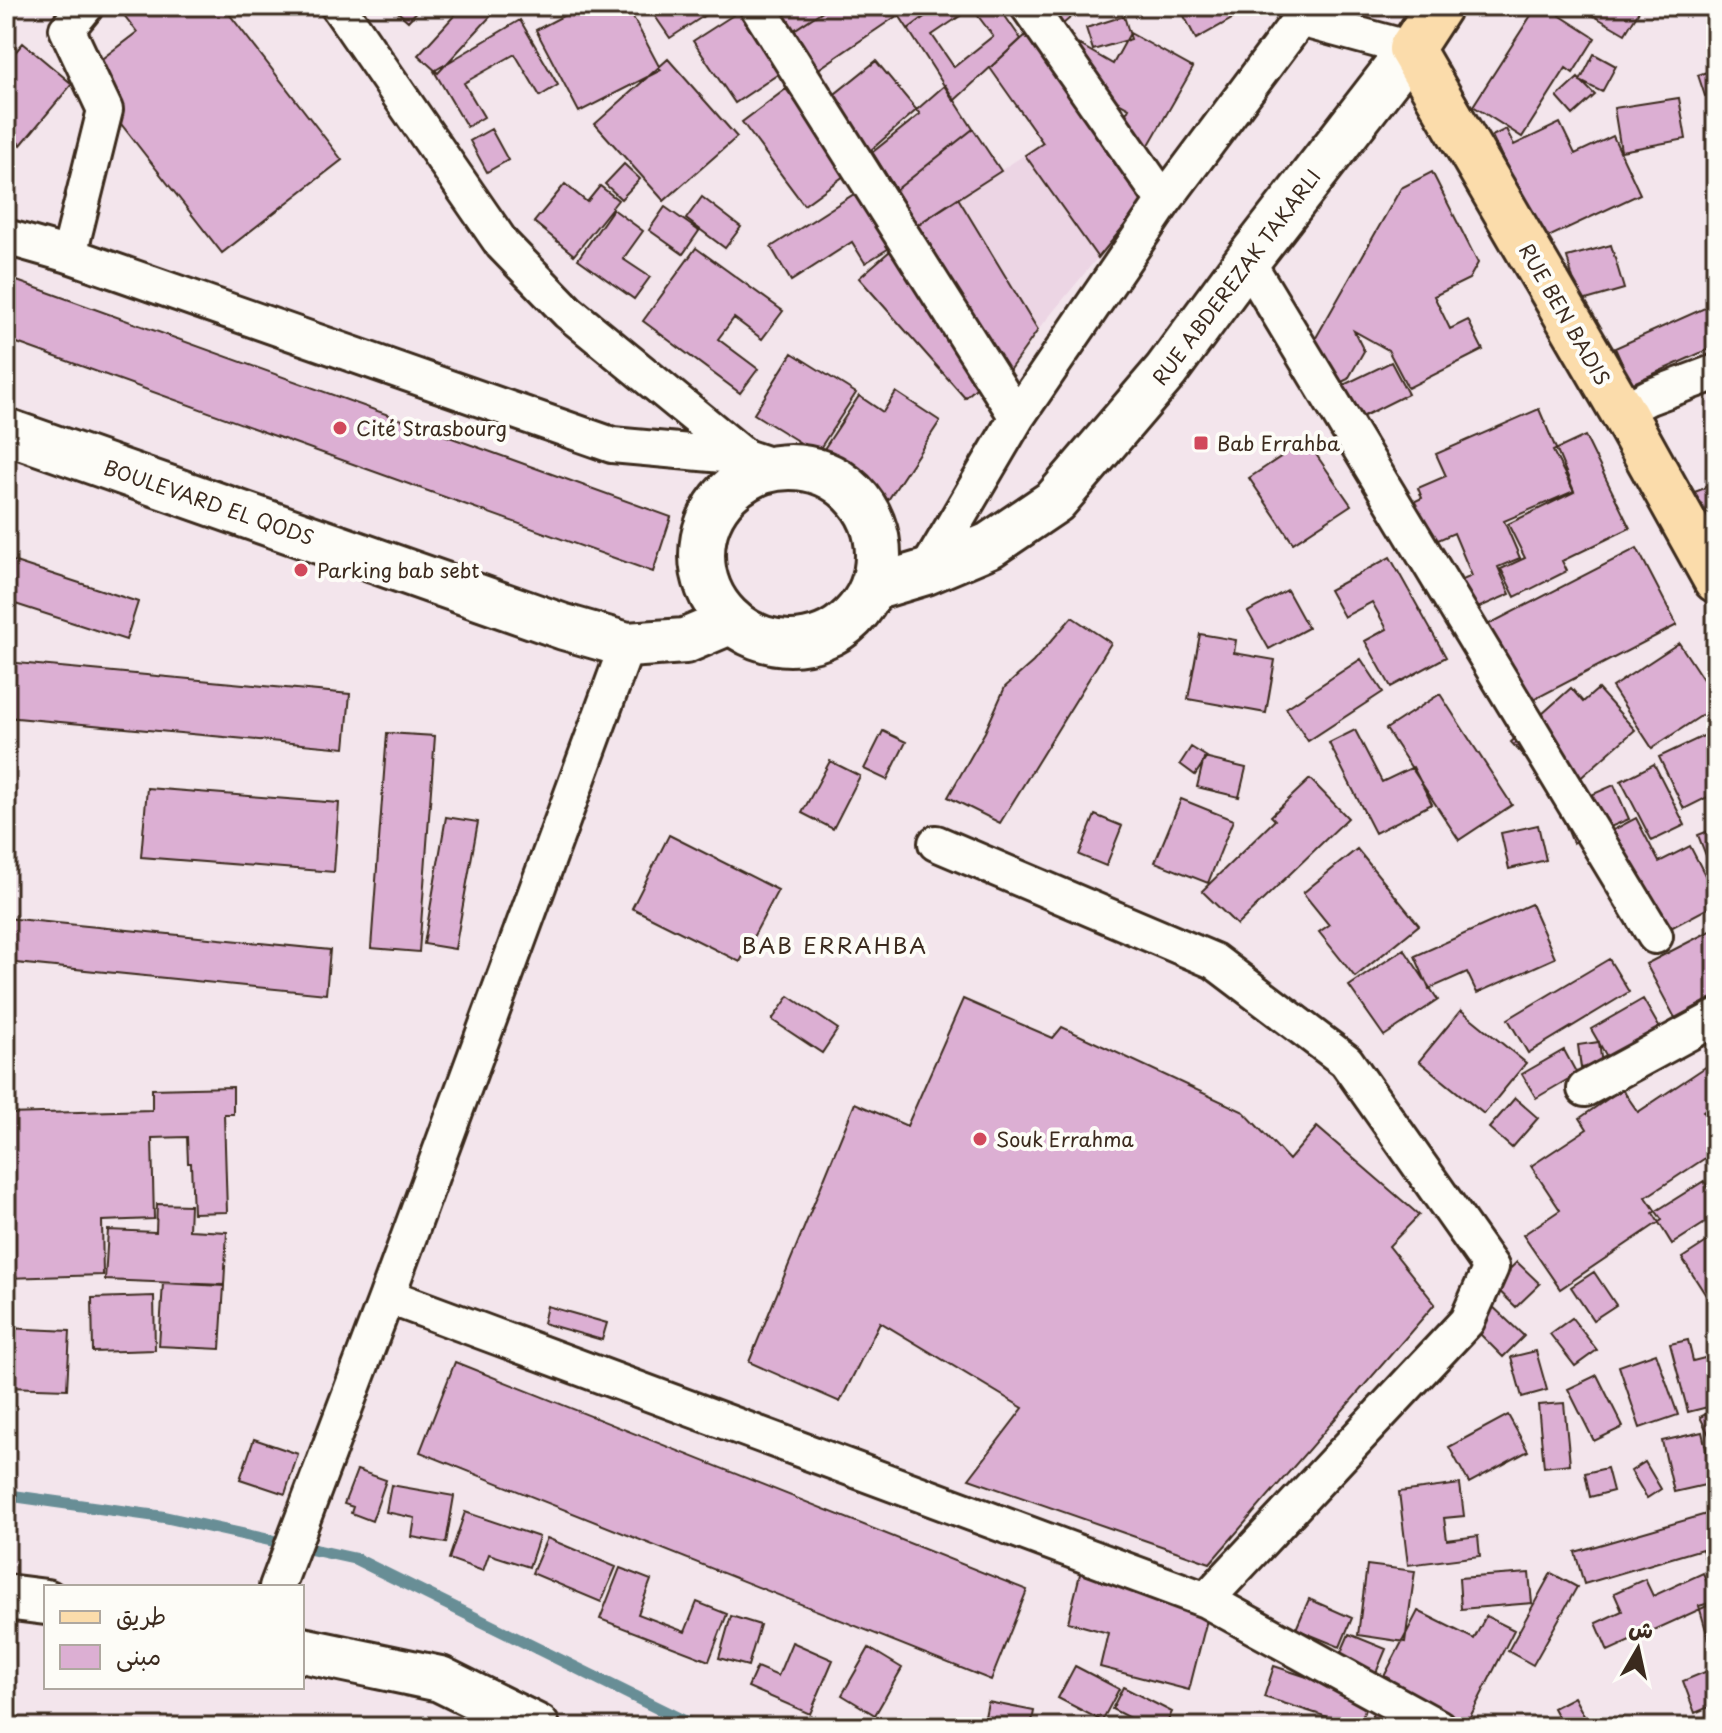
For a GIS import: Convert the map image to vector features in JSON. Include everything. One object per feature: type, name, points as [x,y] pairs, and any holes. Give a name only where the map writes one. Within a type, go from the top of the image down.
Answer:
[{"type":"main road","name":"RUE ABDEREZAK TAKARLI","points":[[873,588],[926,572],[990,545],[1055,501],[1166,371],[1411,49],[1436,6]]},
{"type":"main road","name":"RUE BEN BADIS","points":[[1411,49],[1622,411],[1716,580]]},
{"type":"main road","name":"BOULEVARD EL QODS","points":[[6,431],[564,627],[627,645],[685,641],[732,621]]},
{"type":"main road","points":[[760,462],[822,471],[860,498],[879,542],[873,588],[858,612],[837,631],[811,641],[782,643],[755,636],[732,621],[708,589],[701,550],[712,512],[760,462]]},
{"type":"main road","points":[[6,1597],[44,1602]]},
{"type":"main road","points":[[304,1650],[440,1679],[537,1727]]},
{"type":"street","points":[[69,255],[105,110],[67,29],[86,6]]},
{"type":"street","points":[[338,6],[502,244],[568,312],[760,462]]},
{"type":"street","points":[[757,6],[1017,417]]},
{"type":"street","points":[[1028,6],[1164,201]]},
{"type":"street","points":[[926,572],[1017,417],[1296,13],[1411,49]]},
{"type":"street","points":[[6,237],[69,255],[612,445],[760,462]]},
{"type":"street","points":[[1247,261],[1655,936]]},
{"type":"street","points":[[1622,411],[1649,397],[1716,372]]},
{"type":"street","points":[[278,1585],[627,645]]},
{"type":"street","points":[[936,843],[1214,961],[1346,1061],[1491,1267],[1467,1321],[1206,1600]]},
{"type":"street","points":[[1585,1089],[1716,1018]]},
{"type":"street","points":[[387,1296],[1206,1600],[1438,1727]]},
{"type":"shaded area","points":[[1029,32],[1145,200],[1038,330],[1008,372],[958,198],[1043,143],[990,68]]},
{"type":"building","points":[[117,6],[223,6],[342,160],[222,253],[82,74],[137,32]]},
{"type":"building","points":[[391,6],[422,6],[408,21]]},
{"type":"building","points":[[463,6],[500,6],[438,73],[418,55]]},
{"type":"building","points":[[582,6],[627,6],[661,70],[579,112],[536,30]]},
{"type":"building","points":[[648,6],[719,6],[670,38]]},
{"type":"building","points":[[775,6],[830,6],[791,32]]},
{"type":"building","points":[[830,6],[893,6],[898,15],[817,70],[791,32]]},
{"type":"building","points":[[893,6],[939,6],[908,29]]},
{"type":"building","points":[[939,6],[998,6],[1021,39],[954,101],[908,29]],"holes":[[[972,8],[993,36],[954,67],[932,35]]]},
{"type":"building","points":[[1043,6],[1084,6],[1055,31]]},
{"type":"building","points":[[1179,6],[1255,6],[1196,39]]},
{"type":"building","points":[[1537,6],[1545,6],[1595,38],[1573,73],[1566,68],[1522,137],[1473,106]]},
{"type":"building","points":[[1577,6],[1642,6],[1625,34]]},
{"type":"building","points":[[738,12],[780,73],[735,103],[693,41]]},
{"type":"building","points":[[1124,16],[1131,39],[1093,50],[1086,28]]},
{"type":"building","points":[[520,20],[558,85],[540,96],[515,54],[464,83],[484,117],[467,127],[434,71]]},
{"type":"building","points":[[1029,32],[1145,200],[1098,258],[1025,155],[1043,143],[990,68]]},
{"type":"building","points":[[1130,33],[1193,68],[1142,157],[1112,140],[1129,108],[1065,72],[1080,45],[1113,64]]},
{"type":"building","points":[[23,43],[72,84],[21,145],[6,132],[6,63]]},
{"type":"building","points":[[1594,54],[1616,66],[1602,92],[1580,81]]},
{"type":"building","points":[[668,59],[737,137],[664,201],[595,124]]},
{"type":"building","points":[[876,61],[920,114],[864,159],[820,106]]},
{"type":"building","points":[[1716,69],[1716,92],[1705,96],[1698,75]]},
{"type":"building","points":[[1578,78],[1595,95],[1573,115],[1557,97]]},
{"type":"building","points":[[945,85],[973,129],[896,190],[871,150]]},
{"type":"building","points":[[786,89],[848,173],[804,205],[742,122]]},
{"type":"building","points":[[1679,98],[1686,139],[1621,151],[1614,108]]},
{"type":"building","points":[[1560,123],[1575,154],[1613,136],[1640,194],[1542,240],[1492,136],[1506,129],[1514,145]]},
{"type":"building","points":[[491,129],[508,160],[487,172],[470,141]]},
{"type":"building","points":[[973,129],[1001,171],[917,225],[896,190]]},
{"type":"building","points":[[624,164],[640,179],[621,199],[605,184]]},
{"type":"building","points":[[1432,172],[1478,263],[1469,279],[1434,296],[1450,329],[1468,320],[1483,350],[1408,388],[1388,350],[1354,331],[1364,351],[1348,379],[1323,391],[1305,357],[1401,188]]},
{"type":"building","points":[[565,184],[587,202],[600,186],[618,200],[574,255],[534,222]]},
{"type":"building","points":[[862,189],[896,244],[865,263],[852,242],[791,281],[771,247]]},
{"type":"building","points":[[702,197],[741,227],[725,248],[686,219]]},
{"type":"building","points":[[958,198],[1038,330],[1008,372],[917,225]]},
{"type":"building","points":[[665,207],[699,231],[683,254],[649,230]]},
{"type":"building","points":[[613,209],[643,231],[623,259],[650,277],[634,299],[578,259]]},
{"type":"building","points":[[1611,245],[1624,289],[1579,302],[1567,257]]},
{"type":"building","points":[[696,248],[783,311],[762,339],[734,318],[718,339],[758,369],[740,393],[643,321]]},
{"type":"building","points":[[890,251],[995,371],[965,398],[859,278]]},
{"type":"building","name":"Cité Strasbourg","points":[[6,277],[671,517],[653,572],[6,339]]},
{"type":"building","points":[[1707,307],[1716,327],[1716,346],[1631,384],[1615,348]]},
{"type":"building","points":[[792,353],[856,393],[817,453],[754,414]]},
{"type":"building","points":[[1391,362],[1408,394],[1348,424],[1331,391]]},
{"type":"building","points":[[896,392],[940,421],[888,500],[820,455],[859,396],[883,412]]},
{"type":"building","points":[[1539,409],[1574,491],[1504,521],[1520,558],[1498,567],[1510,594],[1450,620],[1437,591],[1472,576],[1454,533],[1422,547],[1405,506],[1422,498],[1418,488],[1446,476],[1436,454]]},
{"type":"building","points":[[1585,436],[1630,528],[1562,561],[1567,571],[1515,597],[1501,569],[1525,558],[1508,524],[1574,492],[1553,451]]},
{"type":"building","points":[[1306,440],[1351,505],[1293,543],[1249,478]]},
{"type":"building","points":[[1716,484],[1716,570],[1681,497]]},
{"type":"building","points":[[1637,548],[1677,625],[1506,714],[1466,636]]},
{"type":"building","points":[[1390,557],[1446,657],[1391,687],[1365,641],[1387,629],[1372,602],[1344,617],[1329,590]]},
{"type":"building","points":[[6,559],[138,602],[126,640],[6,601]]},
{"type":"building","points":[[1287,590],[1308,628],[1269,649],[1248,612]]},
{"type":"building","points":[[1072,617],[1111,643],[1000,823],[948,797],[985,732],[1005,687],[1033,662]]},
{"type":"building","points":[[1200,634],[1236,640],[1234,653],[1275,660],[1266,713],[1188,699]]},
{"type":"building","points":[[1679,643],[1716,699],[1716,706],[1652,748],[1612,687]]},
{"type":"building","points":[[1361,659],[1383,692],[1308,741],[1286,708]]},
{"type":"building","points":[[6,662],[350,694],[345,748],[6,717]]},
{"type":"building","points":[[1571,688],[1583,702],[1598,689],[1635,730],[1560,796],[1511,742]]},
{"type":"building","points":[[1440,694],[1512,805],[1459,840],[1386,729]]},
{"type":"building","points":[[1355,730],[1382,782],[1413,767],[1432,804],[1375,833],[1329,743]]},
{"type":"building","points":[[1716,730],[1716,793],[1684,809],[1659,757]]},
{"type":"building","points":[[883,731],[906,742],[887,780],[864,769]]},
{"type":"building","points":[[387,733],[435,736],[419,952],[371,948]]},
{"type":"building","points":[[1191,747],[1207,757],[1195,775],[1180,764]]},
{"type":"building","points":[[1204,758],[1246,768],[1239,797],[1197,787]]},
{"type":"building","points":[[830,761],[860,776],[833,829],[802,813]]},
{"type":"building","points":[[1654,764],[1685,825],[1652,841],[1621,781]]},
{"type":"building","points":[[1310,779],[1348,818],[1237,925],[1202,891],[1275,820],[1271,816]]},
{"type":"building","points":[[1614,785],[1629,819],[1573,843],[1559,809]]},
{"type":"building","points":[[147,788],[339,803],[334,872],[141,857]]},
{"type":"building","points":[[1181,799],[1233,820],[1208,883],[1155,862]]},
{"type":"building","points":[[1095,815],[1122,826],[1106,866],[1079,855]]},
{"type":"building","points":[[446,817],[478,822],[455,949],[424,944]]},
{"type":"building","points":[[1636,818],[1659,862],[1690,846],[1716,896],[1716,904],[1669,929],[1598,838]]},
{"type":"building","points":[[1538,825],[1546,860],[1509,869],[1501,833]]},
{"type":"building","points":[[1716,828],[1716,881],[1698,835]]},
{"type":"building","points":[[669,835],[778,890],[740,962],[632,908]]},
{"type":"building","points":[[1357,849],[1419,925],[1355,977],[1319,932],[1329,925],[1303,893]]},
{"type":"building","points":[[1531,904],[1555,958],[1477,993],[1467,972],[1429,989],[1415,956]]},
{"type":"building","points":[[6,918],[330,950],[326,994],[6,962]]},
{"type":"building","points":[[1716,928],[1716,996],[1675,1018],[1646,964]]},
{"type":"building","points":[[1404,949],[1438,1000],[1384,1036],[1349,986]]},
{"type":"building","points":[[1609,959],[1629,992],[1528,1053],[1508,1019]]},
{"type":"building","points":[[789,996],[838,1029],[822,1053],[772,1020]]},
{"type":"building","points":[[963,999],[1053,1038],[1062,1027],[1244,1112],[1289,1160],[1317,1127],[1419,1215],[1389,1246],[1435,1304],[1210,1563],[969,1479],[1023,1408],[880,1322],[840,1402],[749,1362],[855,1103],[907,1126]]},
{"type":"building","points":[[1643,999],[1662,1032],[1610,1062],[1591,1029]]},
{"type":"building","points":[[1461,1010],[1526,1063],[1484,1114],[1419,1061]]},
{"type":"building","points":[[1599,1042],[1602,1065],[1581,1068],[1578,1045]]},
{"type":"building","points":[[1564,1050],[1577,1074],[1536,1098],[1522,1074]]},
{"type":"building","points":[[1716,1060],[1716,1102],[1703,1111],[1716,1129],[1716,1151],[1646,1197],[1662,1220],[1560,1289],[1523,1235],[1560,1210],[1531,1166],[1587,1129],[1580,1118],[1622,1089],[1638,1112]]},
{"type":"building","points":[[233,1087],[233,1114],[224,1114],[227,1212],[193,1213],[187,1137],[152,1138],[154,1219],[102,1221],[103,1275],[6,1278],[6,1114],[152,1110],[152,1089]]},
{"type":"building","points":[[1515,1098],[1538,1118],[1512,1148],[1489,1128]]},
{"type":"building","points":[[1704,1181],[1716,1200],[1716,1216],[1672,1244],[1653,1213]]},
{"type":"building","points":[[157,1204],[190,1205],[189,1230],[227,1232],[224,1285],[105,1280],[108,1230],[156,1232]]},
{"type":"building","points":[[1716,1236],[1716,1311],[1682,1258]]},
{"type":"building","points":[[1517,1262],[1540,1284],[1516,1307],[1493,1285]]},
{"type":"building","points":[[1594,1272],[1616,1305],[1593,1320],[1571,1287]]},
{"type":"building","points":[[163,1283],[224,1286],[220,1349],[159,1346]]},
{"type":"building","points":[[154,1296],[155,1350],[93,1352],[92,1298]]},
{"type":"building","points":[[1490,1304],[1524,1336],[1503,1357],[1470,1324]]},
{"type":"building","points":[[547,1306],[607,1323],[602,1340],[543,1323]]},
{"type":"building","points":[[1572,1318],[1597,1350],[1575,1366],[1550,1334]]},
{"type":"building","points":[[6,1328],[70,1331],[67,1389],[6,1387]]},
{"type":"building","points":[[1688,1340],[1693,1361],[1716,1355],[1716,1405],[1688,1412],[1670,1344]]},
{"type":"building","points":[[1536,1351],[1547,1390],[1522,1397],[1511,1357]]},
{"type":"building","points":[[1656,1353],[1678,1415],[1640,1428],[1619,1366]]},
{"type":"building","points":[[455,1362],[1027,1590],[991,1680],[420,1452]]},
{"type":"building","points":[[1597,1375],[1623,1427],[1594,1441],[1568,1389]]},
{"type":"building","points":[[1564,1403],[1570,1464],[1544,1467],[1538,1405]]},
{"type":"building","points":[[1716,1409],[1716,1437],[1711,1439],[1700,1417]]},
{"type":"building","points":[[1508,1415],[1528,1451],[1469,1483],[1449,1447]]},
{"type":"building","points":[[1702,1432],[1714,1483],[1674,1492],[1662,1441]]},
{"type":"building","points":[[254,1439],[298,1454],[285,1494],[240,1479]]},
{"type":"building","points":[[1645,1462],[1661,1489],[1647,1498],[1631,1471]]},
{"type":"building","points":[[1607,1468],[1613,1491],[1590,1497],[1585,1473]]},
{"type":"building","points":[[357,1470],[386,1480],[372,1521],[351,1513],[353,1507],[344,1504]]},
{"type":"building","points":[[1460,1484],[1464,1516],[1444,1518],[1447,1540],[1478,1536],[1480,1556],[1408,1565],[1399,1492]]},
{"type":"building","points":[[391,1485],[454,1496],[446,1543],[412,1537],[415,1518],[386,1512]]},
{"type":"building","points":[[465,1512],[539,1537],[529,1567],[489,1554],[483,1571],[449,1559]]},
{"type":"building","points":[[1710,1513],[1716,1534],[1716,1585],[1713,1586],[1702,1549],[1584,1584],[1575,1552]]},
{"type":"building","points":[[547,1538],[616,1567],[601,1602],[532,1573]]},
{"type":"building","points":[[1367,1565],[1415,1571],[1405,1642],[1358,1635]]},
{"type":"building","points":[[1082,1566],[1209,1612],[1189,1690],[1100,1667],[1108,1633],[1068,1622]]},
{"type":"building","points":[[620,1568],[651,1580],[638,1614],[685,1632],[697,1602],[727,1614],[709,1661],[600,1619]]},
{"type":"building","points":[[1529,1573],[1532,1603],[1461,1609],[1459,1578]]},
{"type":"building","points":[[1551,1573],[1577,1587],[1533,1665],[1508,1651]]},
{"type":"building","points":[[1703,1573],[1716,1602],[1608,1651],[1596,1623],[1622,1611],[1614,1593],[1645,1579],[1653,1596]]},
{"type":"building","points":[[1309,1599],[1352,1618],[1340,1647],[1296,1629]]},
{"type":"building","points":[[1716,1601],[1716,1665],[1699,1606]]},
{"type":"building","points":[[1418,1611],[1474,1639],[1486,1616],[1514,1630],[1465,1727],[1455,1727],[1378,1688]]},
{"type":"building","points":[[731,1616],[760,1625],[748,1666],[719,1658]]},
{"type":"building","points":[[1349,1634],[1386,1649],[1376,1673],[1339,1657]]},
{"type":"building","points":[[792,1642],[833,1660],[810,1714],[748,1687],[757,1667],[778,1676]]},
{"type":"building","points":[[869,1648],[902,1668],[875,1715],[842,1695]]},
{"type":"building","points":[[1075,1666],[1119,1689],[1102,1721],[1058,1698]]},
{"type":"building","points":[[1274,1666],[1370,1694],[1359,1727],[1264,1697]]},
{"type":"building","points":[[1712,1669],[1716,1681],[1716,1704],[1695,1713],[1683,1681]]},
{"type":"building","points":[[1123,1687],[1172,1712],[1165,1727],[1147,1727],[1112,1709]]},
{"type":"building","points":[[1574,1697],[1590,1727],[1563,1727],[1553,1708]]},
{"type":"building","points":[[988,1702],[1034,1711],[1031,1727],[983,1727]]},
{"type":"building","points":[[1375,1709],[1416,1727],[1367,1727]]},
{"type":"waterway","points":[[6,1495],[164,1517],[356,1559],[696,1727]]},
{"type":"place","name":"Cité Strasbourg","points":[[340,428]]},
{"type":"place","name":"Bab Errahba","points":[[1201,443]]},
{"type":"place","name":"Parking bab sebt","points":[[301,570]]},
{"type":"place","name":"Souk Errahma","points":[[980,1139]]},
{"type":"district","name":"BAB ERRAHBA","points":[[835,944]]}]
